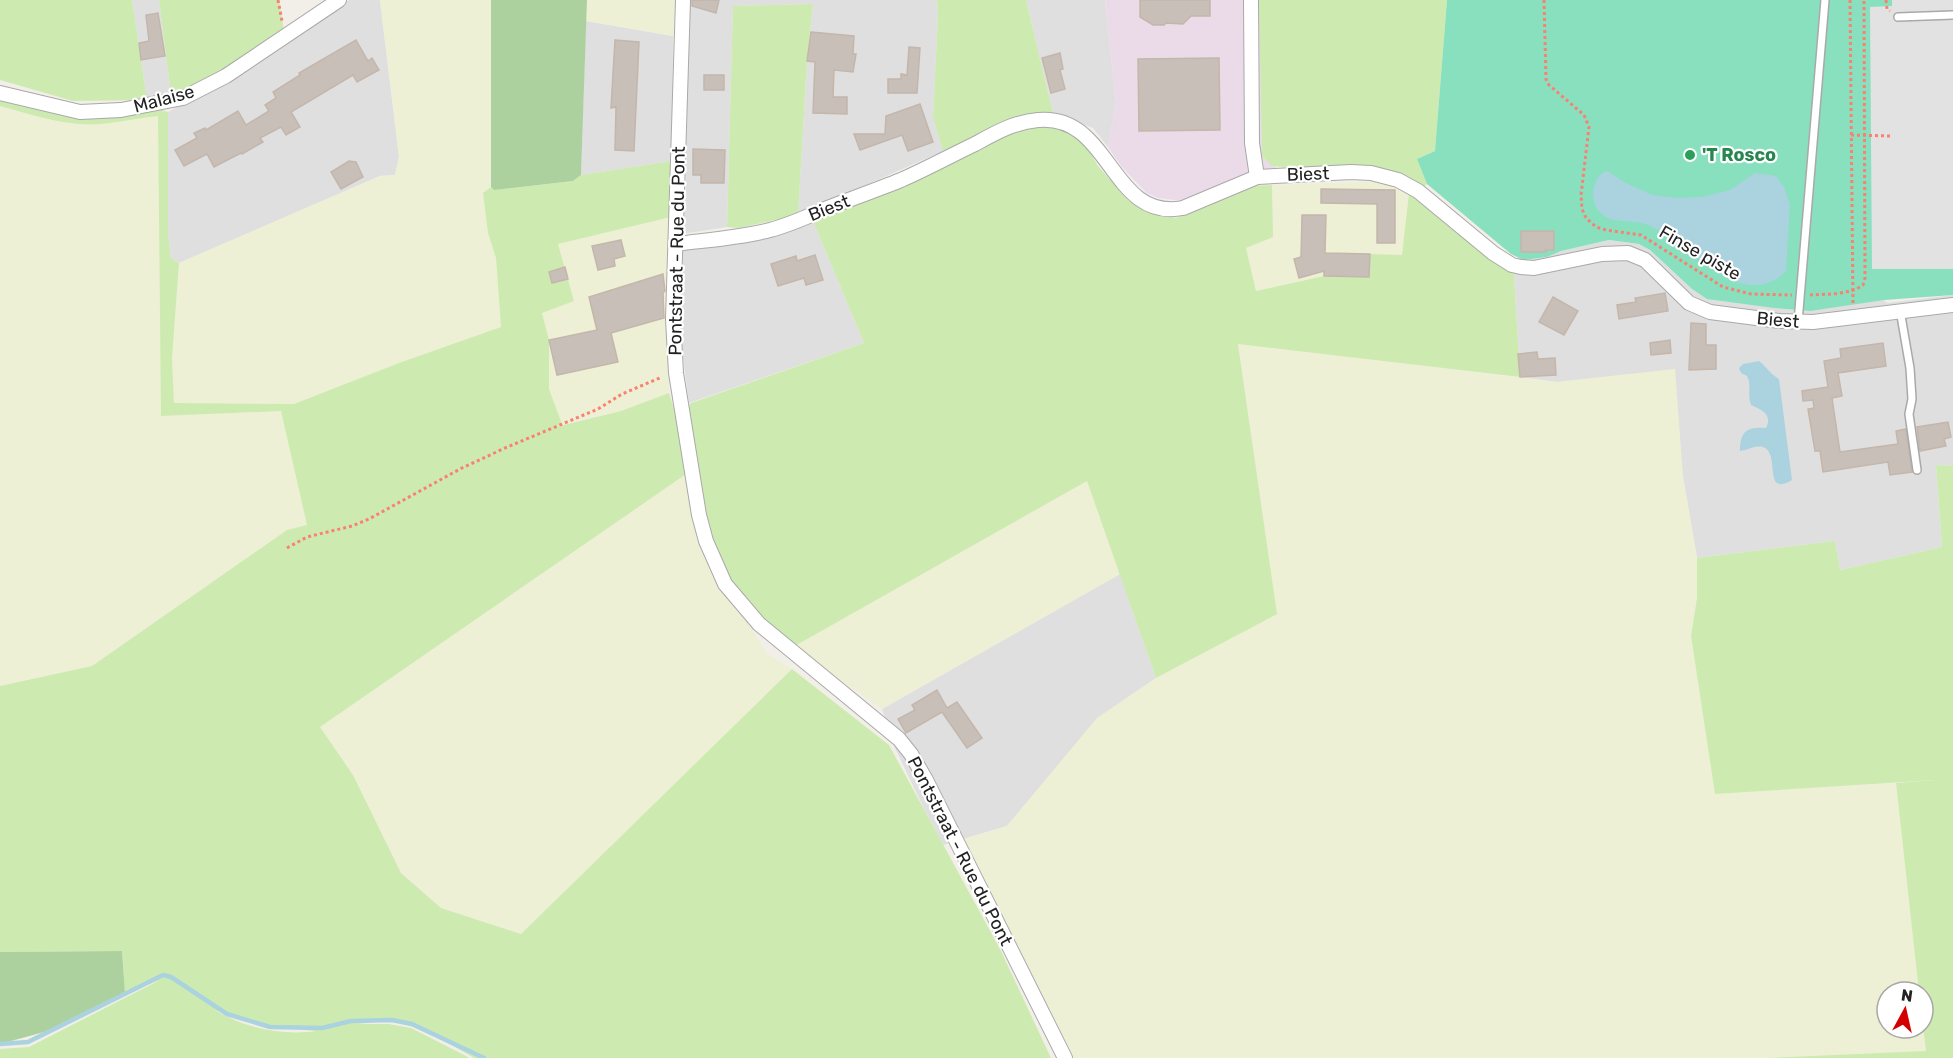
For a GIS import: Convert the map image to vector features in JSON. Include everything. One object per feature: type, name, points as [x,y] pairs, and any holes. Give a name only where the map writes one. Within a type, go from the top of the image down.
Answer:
[{"type":"street","name":"Malaise","points":[[0,93],[80,112],[121,110],[183,98],[226,76],[339,0]]},
{"type":"street","name":"Pontstraat - Rue du Pont","points":[[683,0],[674,319],[676,373],[699,515],[706,541],[725,584],[759,624],[793,654],[876,719],[899,739],[911,754],[1065,1058]]},
{"type":"street","points":[[1251,0],[1252,143],[1257,177]]},
{"type":"street","name":"Biest","points":[[676,244],[769,230],[796,222],[902,179],[1008,127],[1040,120],[1064,123],[1078,128],[1087,136],[1132,193],[1161,208],[1174,210],[1183,208],[1257,177],[1351,172],[1389,177],[1418,191],[1493,253],[1517,266],[1534,268],[1602,254],[1628,253],[1646,260],[1689,303],[1700,309],[1729,315],[1798,322],[1826,321],[1900,310],[1953,306]]},
{"type":"lane","points":[[1798,322],[1798,295],[1825,0]]},
{"type":"lane","points":[[1898,17],[1953,15]]},
{"type":"lane","points":[[1900,310],[1910,368],[1912,399],[1909,414],[1917,470]]},
{"type":"path","points":[[278,0],[285,38]]},
{"type":"path","name":"Finse piste","points":[[1544,0],[1546,79],[1549,85],[1584,115],[1588,127],[1581,195],[1582,209],[1586,218],[1596,227],[1641,235],[1723,286],[1751,294],[1798,295],[1852,290]]},
{"type":"path","points":[[1850,0],[1853,318]]},
{"type":"path","points":[[1852,290],[1863,285],[1866,278],[1864,0]]},
{"type":"path","points":[[1851,135],[1892,136]]},
{"type":"path","points":[[287,548],[307,537],[352,526],[369,519],[460,469],[598,409],[622,394],[676,373]]},
{"type":"shaded area","points":[[132,0],[159,0],[171,95],[147,100]]},
{"type":"shaded area","points":[[349,0],[380,0],[399,157],[395,175],[380,176],[179,263],[171,258],[168,235],[168,112],[221,84]]},
{"type":"shaded area","points":[[687,0],[937,0],[933,118],[943,151],[798,215],[807,61],[813,4],[733,6],[727,227],[682,234],[686,187]]},
{"type":"shaded area","points":[[1026,0],[1105,0],[1116,103],[1108,147],[1093,128],[1053,113]]},
{"type":"shaded area","points":[[1105,0],[1263,0],[1278,156],[1275,169],[1237,177],[1229,185],[1191,202],[1158,198],[1147,193],[1121,166],[1108,147],[1116,103]]},
{"type":"shaded area","points":[[1892,0],[1953,0],[1953,269],[1872,269],[1870,7],[1892,6]]},
{"type":"shaded area","points":[[586,21],[673,36],[672,161],[581,175]]},
{"type":"shaded area","points":[[813,221],[864,343],[689,403],[678,297],[683,247]]},
{"type":"shaded area","points":[[1609,240],[1639,244],[1650,250],[1692,289],[1707,299],[1884,300],[1887,303],[1953,295],[1953,466],[1936,465],[1942,547],[1840,570],[1835,541],[1697,558],[1683,477],[1556,382],[1520,377],[1514,273],[1523,260],[1547,257],[1561,251]]},
{"type":"shaded area","points":[[1120,574],[1156,678],[1097,719],[1007,826],[943,845],[895,748],[882,709]]},
{"type":"green space","points":[[0,0],[132,0],[147,100],[73,101],[0,80]]},
{"type":"green space","points":[[159,0],[279,0],[285,38],[183,98],[171,95]]},
{"type":"green space","points":[[380,0],[491,0],[491,187],[483,193],[488,233],[496,258],[501,327],[399,363],[294,404],[174,403],[172,358],[179,263],[380,176],[395,175],[399,157]]},
{"type":"green space","points":[[491,0],[587,0],[581,175],[573,181],[494,190],[491,187]]},
{"type":"green space","points":[[587,0],[675,0],[673,36],[586,21]]},
{"type":"green space","points":[[937,0],[1026,0],[1053,113],[1023,118],[943,151],[933,118]]},
{"type":"green space","points":[[1259,0],[1447,0],[1435,151],[1417,159],[1427,184],[1422,188],[1311,169],[1272,166],[1262,156]]},
{"type":"green space","name":"'T Rosco","points":[[1447,0],[1953,0],[1953,295],[1884,300],[1810,311],[1774,308],[1707,299],[1692,289],[1650,250],[1639,244],[1609,240],[1561,251],[1547,257],[1523,260],[1511,254],[1427,184],[1417,159],[1435,151]]},
{"type":"green space","points":[[813,4],[807,61],[798,215],[739,228],[727,227],[733,6]]},
{"type":"green space","points":[[0,97],[56,111],[160,106],[162,110],[168,112],[168,235],[171,258],[179,263],[172,358],[174,403],[294,404],[399,363],[501,327],[496,258],[488,233],[483,193],[491,187],[494,190],[573,181],[581,175],[672,161],[671,217],[558,244],[574,301],[542,313],[549,340],[549,389],[562,424],[555,427],[621,411],[669,393],[692,468],[688,407],[691,403],[864,343],[813,221],[1021,128],[1044,125],[1063,128],[1081,137],[1098,166],[1129,201],[1155,214],[1176,218],[1249,186],[1272,185],[1273,237],[1246,248],[1256,291],[1324,276],[1369,276],[1370,254],[1402,255],[1409,193],[1413,193],[1484,255],[1514,273],[1520,377],[1238,344],[1277,614],[1156,678],[1087,481],[793,647],[747,602],[726,577],[706,531],[692,470],[320,727],[353,775],[401,873],[441,908],[521,934],[792,669],[889,745],[1001,951],[1051,1058],[474,1058],[431,1033],[392,1020],[359,1024],[389,1024],[411,1028],[470,1058],[0,1058],[0,1049],[29,1047],[160,980],[125,993],[122,951],[0,952],[0,686],[92,666],[287,530],[307,525],[281,411],[161,416],[158,116],[102,124],[76,124],[50,120],[0,106]],"holes":[[[215,1010],[270,1027],[316,1031],[290,1032],[264,1029],[238,1022]]]},
{"type":"green space","points":[[0,106],[40,117],[76,123],[100,124],[158,115],[162,416],[281,411],[307,525],[287,530],[92,666],[0,686]]},
{"type":"green space","points":[[1383,181],[1409,193],[1402,255],[1369,277],[1324,276],[1256,291],[1246,247],[1273,237],[1272,185]]},
{"type":"green space","points":[[671,217],[669,393],[621,411],[562,424],[549,389],[549,368],[542,312],[574,300],[558,244]]},
{"type":"green space","points":[[1238,343],[1556,382],[1675,369],[1683,477],[1697,558],[1697,598],[1691,636],[1715,794],[1896,783],[1918,980],[1875,980],[1875,1040],[1925,1040],[1926,1052],[1767,1058],[1057,1058],[957,841],[1007,826],[1097,718],[1156,678],[1276,614]]},
{"type":"green space","points":[[1936,465],[1953,466],[1953,1058],[1767,1058],[1926,1051],[1925,1040],[1935,1040],[1935,980],[1918,980],[1896,783],[1936,780],[1715,794],[1691,636],[1697,598],[1697,558],[1835,541],[1840,570],[1942,547]]},
{"type":"green space","points":[[692,470],[717,569],[766,653],[792,669],[521,934],[441,908],[401,873],[353,775],[320,727]]},
{"type":"green space","points":[[1087,481],[1120,574],[882,709],[793,647]]},
{"type":"green space","points":[[122,951],[125,993],[55,1029],[0,1044],[0,952]]},
{"type":"water","points":[[1607,171],[1652,195],[1676,198],[1702,197],[1730,190],[1755,173],[1776,176],[1784,187],[1790,204],[1786,271],[1768,283],[1751,285],[1733,280],[1714,270],[1662,232],[1645,224],[1608,218],[1595,205],[1593,193],[1598,177]]},
{"type":"water","points":[[1759,361],[1779,379],[1792,480],[1783,484],[1777,483],[1774,479],[1771,457],[1763,447],[1740,451],[1741,439],[1746,432],[1754,428],[1766,428],[1768,423],[1765,413],[1751,405],[1748,379],[1739,368],[1743,364]]},
{"type":"building","points":[[692,0],[719,0],[716,13],[692,6]]},
{"type":"building","points":[[1140,0],[1210,0],[1210,16],[1191,16],[1183,24],[1153,25],[1140,17]]},
{"type":"building","points":[[158,13],[165,56],[141,60],[139,43],[149,41],[146,15]]},
{"type":"building","points":[[811,32],[854,36],[853,54],[856,54],[853,72],[834,70],[833,97],[847,97],[847,114],[813,113],[815,62],[807,61]]},
{"type":"building","points":[[356,40],[368,61],[372,58],[379,70],[357,82],[353,75],[291,112],[300,127],[286,135],[281,127],[260,138],[263,142],[214,167],[207,154],[184,166],[175,150],[197,138],[194,133],[205,128],[206,130],[238,111],[246,125],[269,111],[265,105],[276,98],[273,92],[300,75],[299,73]]},
{"type":"building","points":[[615,40],[639,42],[634,151],[615,150],[616,107],[611,108]]},
{"type":"building","points":[[909,47],[920,48],[917,93],[888,93],[888,79],[901,79],[901,74],[907,75]]},
{"type":"building","points":[[1060,53],[1063,69],[1060,70],[1065,89],[1051,93],[1042,58]]},
{"type":"building","points":[[1219,58],[1220,130],[1139,131],[1138,59]]},
{"type":"building","points":[[704,75],[724,75],[724,90],[704,90]]},
{"type":"building","points":[[920,104],[933,142],[908,151],[902,135],[860,150],[854,134],[885,134],[886,116]]},
{"type":"building","points":[[693,149],[725,150],[724,183],[701,183],[701,175],[693,175]]},
{"type":"building","points":[[349,161],[356,162],[363,177],[341,189],[331,172]]},
{"type":"building","points":[[1321,189],[1395,190],[1395,243],[1377,243],[1377,204],[1321,203]]},
{"type":"building","points":[[1302,215],[1326,215],[1325,253],[1370,254],[1369,277],[1324,276],[1324,271],[1299,278],[1294,259],[1301,257]]},
{"type":"building","points":[[1521,231],[1554,231],[1554,250],[1521,252]]},
{"type":"building","points":[[621,240],[625,256],[614,259],[615,266],[598,270],[592,246]]},
{"type":"building","points":[[815,255],[823,280],[806,285],[804,278],[778,286],[771,264],[796,256],[797,261]]},
{"type":"building","points":[[565,267],[568,279],[552,283],[549,272]]},
{"type":"building","points":[[663,274],[664,318],[611,333],[618,362],[557,375],[549,340],[597,330],[589,297]]},
{"type":"building","points":[[1665,293],[1668,311],[1619,319],[1617,305],[1636,302],[1635,298]]},
{"type":"building","points":[[1553,297],[1578,311],[1564,335],[1539,322]]},
{"type":"building","points":[[1691,323],[1706,324],[1706,345],[1716,345],[1716,369],[1689,370]]},
{"type":"building","points":[[1670,340],[1671,353],[1651,355],[1650,343]]},
{"type":"building","points":[[1883,343],[1886,366],[1838,373],[1842,396],[1832,398],[1840,452],[1898,444],[1896,431],[1906,429],[1912,472],[1890,475],[1888,462],[1823,472],[1820,451],[1815,451],[1808,409],[1814,408],[1813,400],[1803,401],[1802,391],[1828,387],[1824,361],[1841,358],[1840,349]]},
{"type":"building","points":[[1537,352],[1538,359],[1555,358],[1556,375],[1520,377],[1518,354]]},
{"type":"building","points":[[1948,422],[1951,437],[1944,439],[1946,446],[1920,451],[1917,427]]},
{"type":"building","points":[[937,690],[947,708],[957,702],[982,738],[967,748],[942,712],[906,733],[898,719],[915,710],[912,705]]},
{"type":"waterway","points":[[0,1044],[28,1042],[163,975],[171,977],[227,1014],[270,1027],[322,1028],[351,1021],[392,1020],[412,1024],[484,1058]]},
{"type":"place","name":"'T Rosco","points":[[1690,155]]}]
